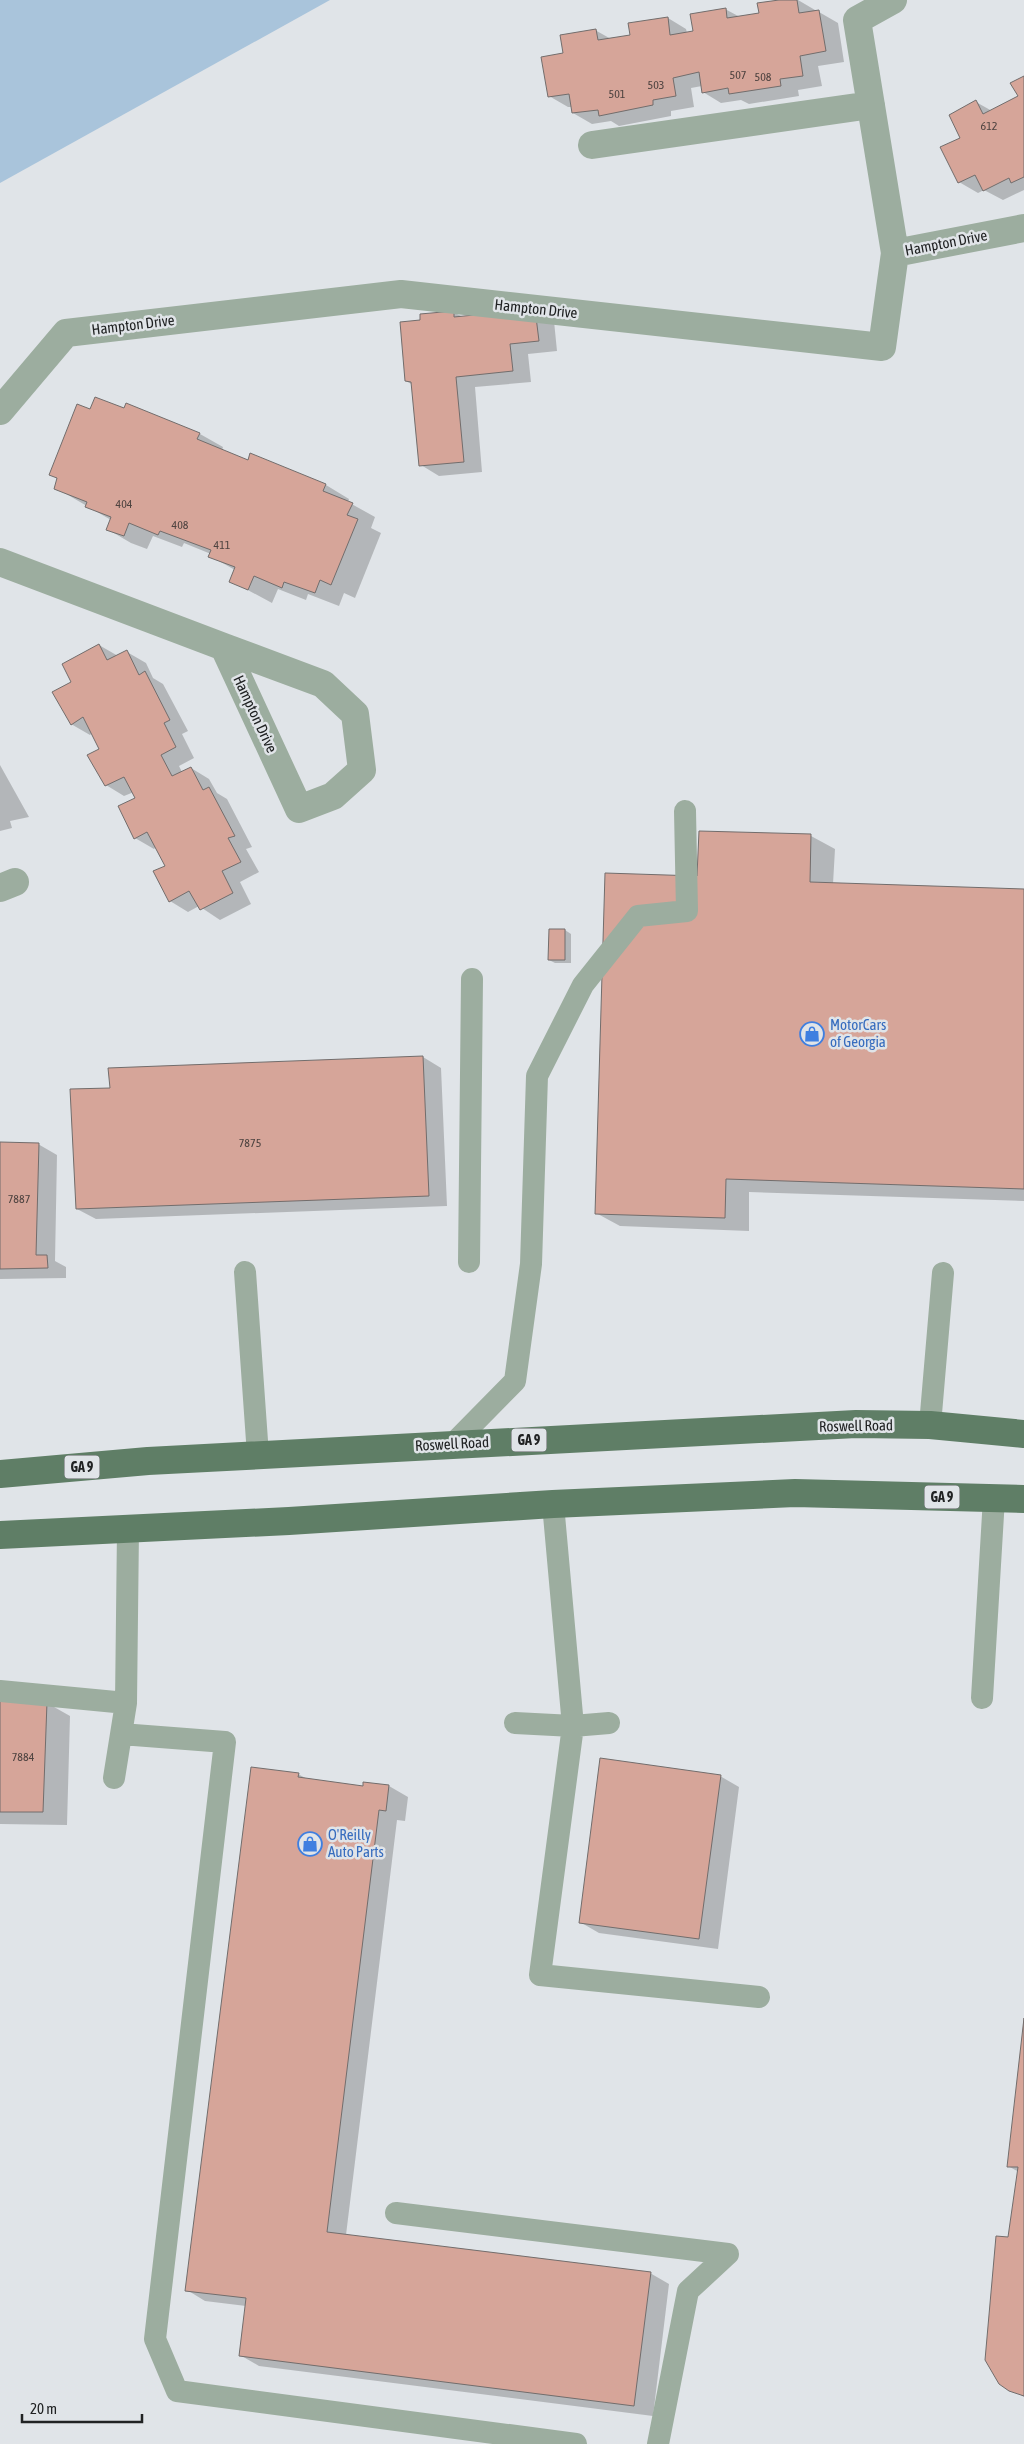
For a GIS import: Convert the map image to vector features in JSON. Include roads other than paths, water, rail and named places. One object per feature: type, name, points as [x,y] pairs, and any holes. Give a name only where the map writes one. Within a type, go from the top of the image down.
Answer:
[{"type":"main road","name":"Roswell Road","points":[[0,1474],[148,1461],[856,1424],[930,1425],[1024,1434]]},
{"type":"main road","name":"GA 9","points":[[0,1535],[289,1522],[553,1504],[796,1493],[1024,1499]]},
{"type":"street","points":[[893,0],[857,20],[895,253]]},
{"type":"street","points":[[592,144],[871,105]]},
{"type":"street","name":"Hampton Drive","points":[[0,411],[66,333],[401,294],[882,346],[895,253],[1024,228]]},
{"type":"street","points":[[0,562],[224,647]]},
{"type":"street","name":"Hampton Drive","points":[[224,647],[323,684],[355,714],[362,770],[333,796],[299,809],[224,647]]},
{"type":"lane","points":[[453,1444],[515,1381],[532,1264],[537,1076],[583,985],[638,916],[686,911],[685,811]]},
{"type":"lane","points":[[469,1262],[472,980]]},
{"type":"lane","points":[[245,1272],[258,1455]]},
{"type":"lane","points":[[930,1425],[943,1272]]},
{"type":"lane","points":[[982,1698],[994,1498]]},
{"type":"lane","points":[[553,1504],[573,1726],[540,1975],[758,1997]]},
{"type":"lane","points":[[114,1778],[126,1703],[128,1529]]},
{"type":"lane","points":[[0,1691],[126,1703]]},
{"type":"lane","points":[[515,1723],[573,1726],[609,1723]]},
{"type":"lane","points":[[121,1734],[225,1742],[155,2339],[177,2391],[576,2444]]},
{"type":"lane","points":[[396,2213],[728,2254],[688,2292],[658,2444]]},
{"type":"place","name":"MotorCars of Georgia","points":[[812,1034]]},
{"type":"place","name":"O'Reilly Auto Parts","points":[[310,1844]]}]
